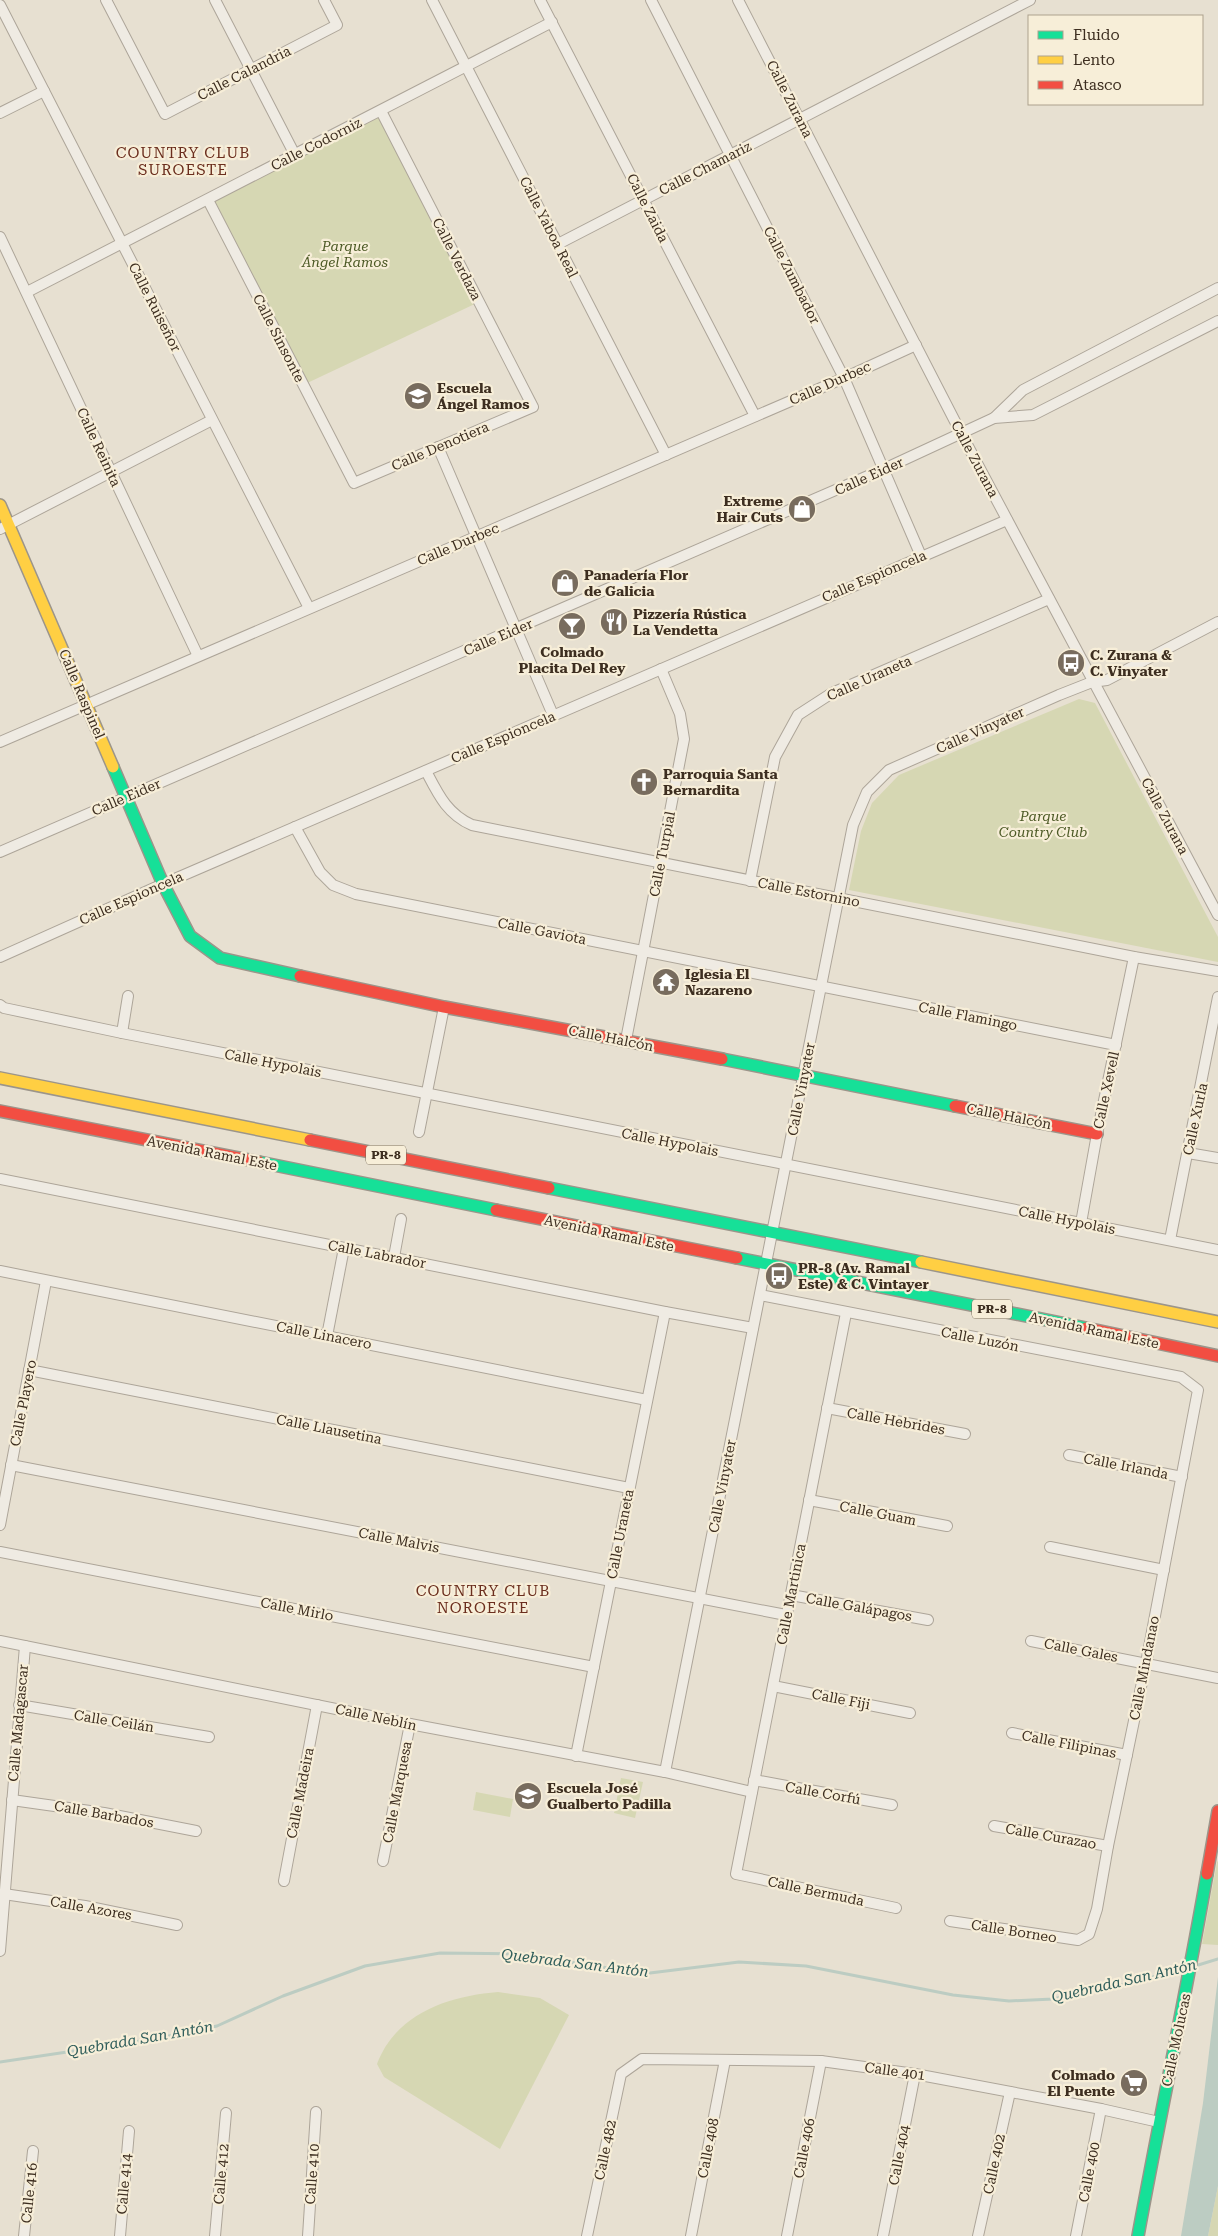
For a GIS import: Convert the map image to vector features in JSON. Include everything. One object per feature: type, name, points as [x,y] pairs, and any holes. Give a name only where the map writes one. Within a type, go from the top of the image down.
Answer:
[{"type":"main road","name":"Calle Raspinel","points":[[0,505],[4,527],[87,705],[163,884]]},
{"type":"main road","name":"Calle Halcón","points":[[163,884],[190,936],[220,958],[444,1006],[626,1040],[1097,1134]]},
{"type":"main road","name":"PR-8","points":[[0,1078],[1218,1322]]},
{"type":"main road","name":"Avenida Ramal Este","points":[[0,1111],[766,1265],[995,1309],[1218,1356]]},
{"type":"main road","name":"Calle Molucas","points":[[1138,2236],[1159,2122],[1214,1852],[1218,1811]]},
{"type":"street","name":"Calle Calandria","points":[[106,0],[165,114],[337,25],[324,0]]},
{"type":"street","points":[[215,0],[295,155]]},
{"type":"street","name":"Calle Yaboa Real","points":[[432,0],[666,455]]},
{"type":"street","name":"Calle Zaida","points":[[540,0],[755,416]]},
{"type":"street","name":"Calle Zumbador","points":[[650,0],[844,378],[921,556]]},
{"type":"street","name":"Calle Zurana","points":[[738,0],[1048,599],[1218,915]]},
{"type":"street","name":"Calle Chamariz","points":[[558,244],[1030,0]]},
{"type":"street","name":"Calle Ruiseñor","points":[[0,5],[309,608]]},
{"type":"street","name":"Calle Codorniz","points":[[26,292],[381,112],[552,22]]},
{"type":"street","points":[[0,113],[44,91]]},
{"type":"street","name":"Calle Verdaza","points":[[381,112],[533,407]]},
{"type":"street","name":"Calle Sinsonte","points":[[208,200],[350,476]]},
{"type":"street","name":"Calle Reinita","points":[[0,237],[198,656]]},
{"type":"street","name":"Calle Eider","points":[[0,852],[962,435],[994,418],[1024,390],[1218,288]]},
{"type":"street","name":"Calle Eider","points":[[994,418],[1033,415],[1218,321]]},
{"type":"street","name":"Calle Durbec","points":[[0,742],[844,378],[916,345]]},
{"type":"street","name":"Calle Denotiera","points":[[350,476],[354,484],[533,407]]},
{"type":"street","points":[[4,527],[212,420]]},
{"type":"street","points":[[438,447],[553,715]]},
{"type":"street","name":"Calle Espioncela","points":[[0,956],[1007,520]]},
{"type":"street","name":"Calle Uraneta","points":[[750,882],[775,757],[798,715],[832,693],[1048,599]]},
{"type":"street","name":"Calle Vinyater","points":[[665,1772],[854,824],[867,792],[889,770],[1092,682],[1108,680],[1218,622]]},
{"type":"street","name":"Calle Turpial","points":[[626,1040],[684,739],[680,714],[661,669]]},
{"type":"street","name":"Calle Estornino","points":[[426,770],[443,802],[460,819],[472,825],[750,882],[1134,957],[1218,971]]},
{"type":"street","name":"Calle Gaviota","points":[[295,827],[320,872],[333,885],[356,894],[821,987]]},
{"type":"street","name":"Calle Xevell","points":[[1081,1223],[1097,1134],[1134,957]]},
{"type":"street","name":"Calle Flamingo","points":[[821,987],[1116,1045]]},
{"type":"street","points":[[122,1033],[128,996]]},
{"type":"street","name":"Calle Xurla","points":[[1170,1240],[1207,1063],[1218,997]]},
{"type":"street","name":"Calle Hypolais","points":[[0,1005],[4,1008],[122,1033],[1218,1250]]},
{"type":"street","points":[[419,1132],[444,1006]]},
{"type":"street","points":[[1207,1063],[1218,1065]]},
{"type":"street","points":[[1188,1153],[1218,1158]]},
{"type":"street","name":"Calle Labrador","points":[[0,1179],[665,1312],[754,1328]]},
{"type":"street","points":[[394,1257],[401,1219]]},
{"type":"street","points":[[327,1336],[344,1248]]},
{"type":"street","name":"Calle Linacero","points":[[0,1271],[647,1400]]},
{"type":"street","name":"Calle Playero","points":[[0,1525],[46,1280]]},
{"type":"street","name":"Calle Luzón","points":[[760,1295],[1181,1377],[1198,1390]]},
{"type":"street","name":"Calle Uraneta","points":[[576,1756],[665,1312]]},
{"type":"street","name":"Calle Martinica","points":[[736,1874],[846,1313]]},
{"type":"street","name":"Calle Llausetina","points":[[29,1370],[629,1488]]},
{"type":"street","name":"Calle Mindanao","points":[[1078,1940],[1089,1934],[1097,1909],[1198,1390]]},
{"type":"street","name":"Calle Hebrides","points":[[827,1408],[965,1434]]},
{"type":"street","name":"Calle Irlanda","points":[[1069,1455],[1182,1477]]},
{"type":"street","name":"Calle Malvis","points":[[11,1464],[786,1615]]},
{"type":"street","name":"Calle Guam","points":[[809,1500],[948,1526]]},
{"type":"street","points":[[1050,1547],[1164,1570]]},
{"type":"street","name":"Calle Mirlo","points":[[0,1552],[594,1667]]},
{"type":"street","name":"Calle Galápagos","points":[[790,1594],[928,1620]]},
{"type":"street","name":"Calle Gales","points":[[1031,1640],[1218,1678]]},
{"type":"street","name":"Calle Neblín","points":[[0,1641],[410,1724],[665,1772],[752,1792]]},
{"type":"street","name":"Calle Madagascar","points":[[0,1951],[25,1646]]},
{"type":"street","name":"Calle Fiji","points":[[773,1686],[910,1713]]},
{"type":"street","name":"Calle Madeira","points":[[284,1881],[317,1705]]},
{"type":"street","name":"Calle Ceilán","points":[[19,1706],[209,1737]]},
{"type":"street","name":"Calle Marquesa","points":[[383,1861],[410,1724]]},
{"type":"street","name":"Calle Filipinas","points":[[1012,1733],[1126,1755]]},
{"type":"street","name":"Calle Corfú","points":[[754,1780],[892,1805]]},
{"type":"street","name":"Calle Barbados","points":[[12,1800],[104,1813],[196,1831]]},
{"type":"street","name":"Calle Curazao","points":[[994,1826],[1108,1846]]},
{"type":"street","name":"Calle Bermuda","points":[[736,1874],[896,1908]]},
{"type":"street","name":"Calle Azores","points":[[4,1894],[85,1906],[177,1925]]},
{"type":"street","name":"Calle Borneo","points":[[950,1921],[1078,1940]]},
{"type":"street","name":"Calle 401","points":[[630,2068],[642,2059],[821,2061],[916,2074],[1101,2109],[1159,2122]]},
{"type":"street","name":"Calle 408","points":[[691,2236],[725,2060]]},
{"type":"street","name":"Calle 406","points":[[787,2236],[821,2061]]},
{"type":"street","name":"Calle 482","points":[[587,2236],[621,2074],[630,2068]]},
{"type":"street","name":"Calle 404","points":[[883,2236],[916,2074]]},
{"type":"street","name":"Calle 402","points":[[978,2236],[1010,2092]]},
{"type":"street","name":"Calle 400","points":[[1076,2236],[1101,2109]]},
{"type":"street","name":"Calle 410","points":[[308,2236],[316,2112]]},
{"type":"street","name":"Calle 412","points":[[215,2236],[226,2113]]},
{"type":"street","name":"Calle 414","points":[[120,2236],[129,2131]]},
{"type":"street","name":"Calle 416","points":[[24,2236],[33,2150]]},
{"type":"green space","name":"Parque Ángel Ramos","points":[[381,111],[479,302],[303,385],[208,200]]},
{"type":"green space","name":"Parque Country Club","points":[[1079,699],[1095,703],[1218,937],[1218,962],[849,890],[861,831],[872,803],[899,775]]},
{"type":"green space","points":[[621,1778],[643,1782],[635,1818],[614,1813]]},
{"type":"green space","points":[[476,1792],[513,1799],[510,1817],[473,1810]]},
{"type":"green space","points":[[1217,1862],[1218,1945],[1202,1944]]},
{"type":"green space","points":[[498,1992],[540,1998],[569,2015],[500,2149],[384,2077],[377,2064],[386,2046],[397,2032],[426,2010],[461,1998]]},
{"type":"green space","points":[[1218,2186],[1218,2236],[1208,2236]]},
{"type":"shaded area","points":[[1218,1977],[1218,2186],[1208,2236],[1181,2236],[1203,2103]]},
{"type":"waterway","name":"Quebrada San Antón","points":[[0,2062],[154,2039],[217,2026],[283,1996],[365,1966],[440,1953],[524,1954],[593,1966],[650,1973],[739,1962],[806,1966],[953,1995],[1009,2001],[1053,1999],[1138,1981],[1187,1968]]},
{"type":"waterway","name":"Quebrada San Antón","points":[[1195,1966],[1218,1959]]},
{"type":"traffic: fast","points":[[113,767],[163,884],[190,936],[220,958],[300,976]]},
{"type":"traffic: fast","points":[[722,1059],[955,1106]]},
{"type":"traffic: fast","points":[[259,1162],[496,1210]]},
{"type":"traffic: fast","points":[[549,1188],[921,1262]]},
{"type":"traffic: fast","points":[[737,1258],[1086,1328]]},
{"type":"traffic: fast","points":[[1138,2236],[1207,1874]]},
{"type":"traffic: slow","points":[[0,505],[113,767]]},
{"type":"traffic: slow","points":[[0,1078],[310,1140]]},
{"type":"traffic: slow","points":[[921,1262],[1218,1322]]},
{"type":"traffic: jam","points":[[300,976],[444,1007],[722,1059]]},
{"type":"traffic: jam","points":[[955,1106],[1097,1134]]},
{"type":"traffic: jam","points":[[0,1111],[259,1162]]},
{"type":"traffic: jam","points":[[310,1140],[549,1188]]},
{"type":"traffic: jam","points":[[496,1210],[737,1258]]},
{"type":"traffic: jam","points":[[1086,1328],[1218,1356]]},
{"type":"traffic: jam","points":[[1207,1874],[1218,1811]]},
{"type":"place","name":"Escuela Ángel Ramos","points":[[418,396]]},
{"type":"place","name":"Extreme Hair Cuts","points":[[802,509]]},
{"type":"place","name":"Panadería Flor de Galicia","points":[[565,583]]},
{"type":"place","name":"Pizzería Rústica La Vendetta","points":[[614,622]]},
{"type":"place","name":"Colmado Placita Del Rey","points":[[572,626]]},
{"type":"place","name":"C. Zurana & C. Vinyater","points":[[1071,663]]},
{"type":"place","name":"Parroquia Santa Bernardita","points":[[644,782]]},
{"type":"place","name":"Iglesia El Nazareno","points":[[666,982]]},
{"type":"place","name":"PR-8 (Av. Ramal Este) & C. Vintayer","points":[[779,1276]]},
{"type":"place","name":"Escuela José Gualberto Padilla","points":[[528,1796]]},
{"type":"place","name":"Colmado El Puente","points":[[1134,2083]]},
{"type":"district","name":"COUNTRY CLUB SUROESTE","points":[[183,162]]},
{"type":"district","name":"COUNTRY CLUB NOROESTE","points":[[483,1600]]}]
